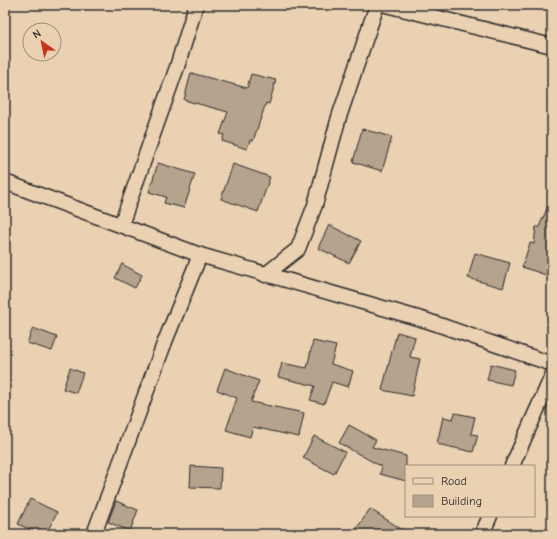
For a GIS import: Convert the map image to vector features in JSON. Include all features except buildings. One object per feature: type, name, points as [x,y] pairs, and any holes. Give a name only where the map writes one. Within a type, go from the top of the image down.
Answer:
[{"type":"street","points":[[121,225],[177,67],[196,5]]},
{"type":"street","points":[[265,275],[298,249],[315,205],[339,117],[377,5]]},
{"type":"street","points":[[386,5],[552,46]]},
{"type":"street","points":[[5,182],[200,255],[428,321],[552,364]]},
{"type":"street","points":[[94,534],[162,351],[200,255]]},
{"type":"street","points":[[512,465],[552,376]]},
{"type":"street","points":[[482,534],[490,517]]}]
